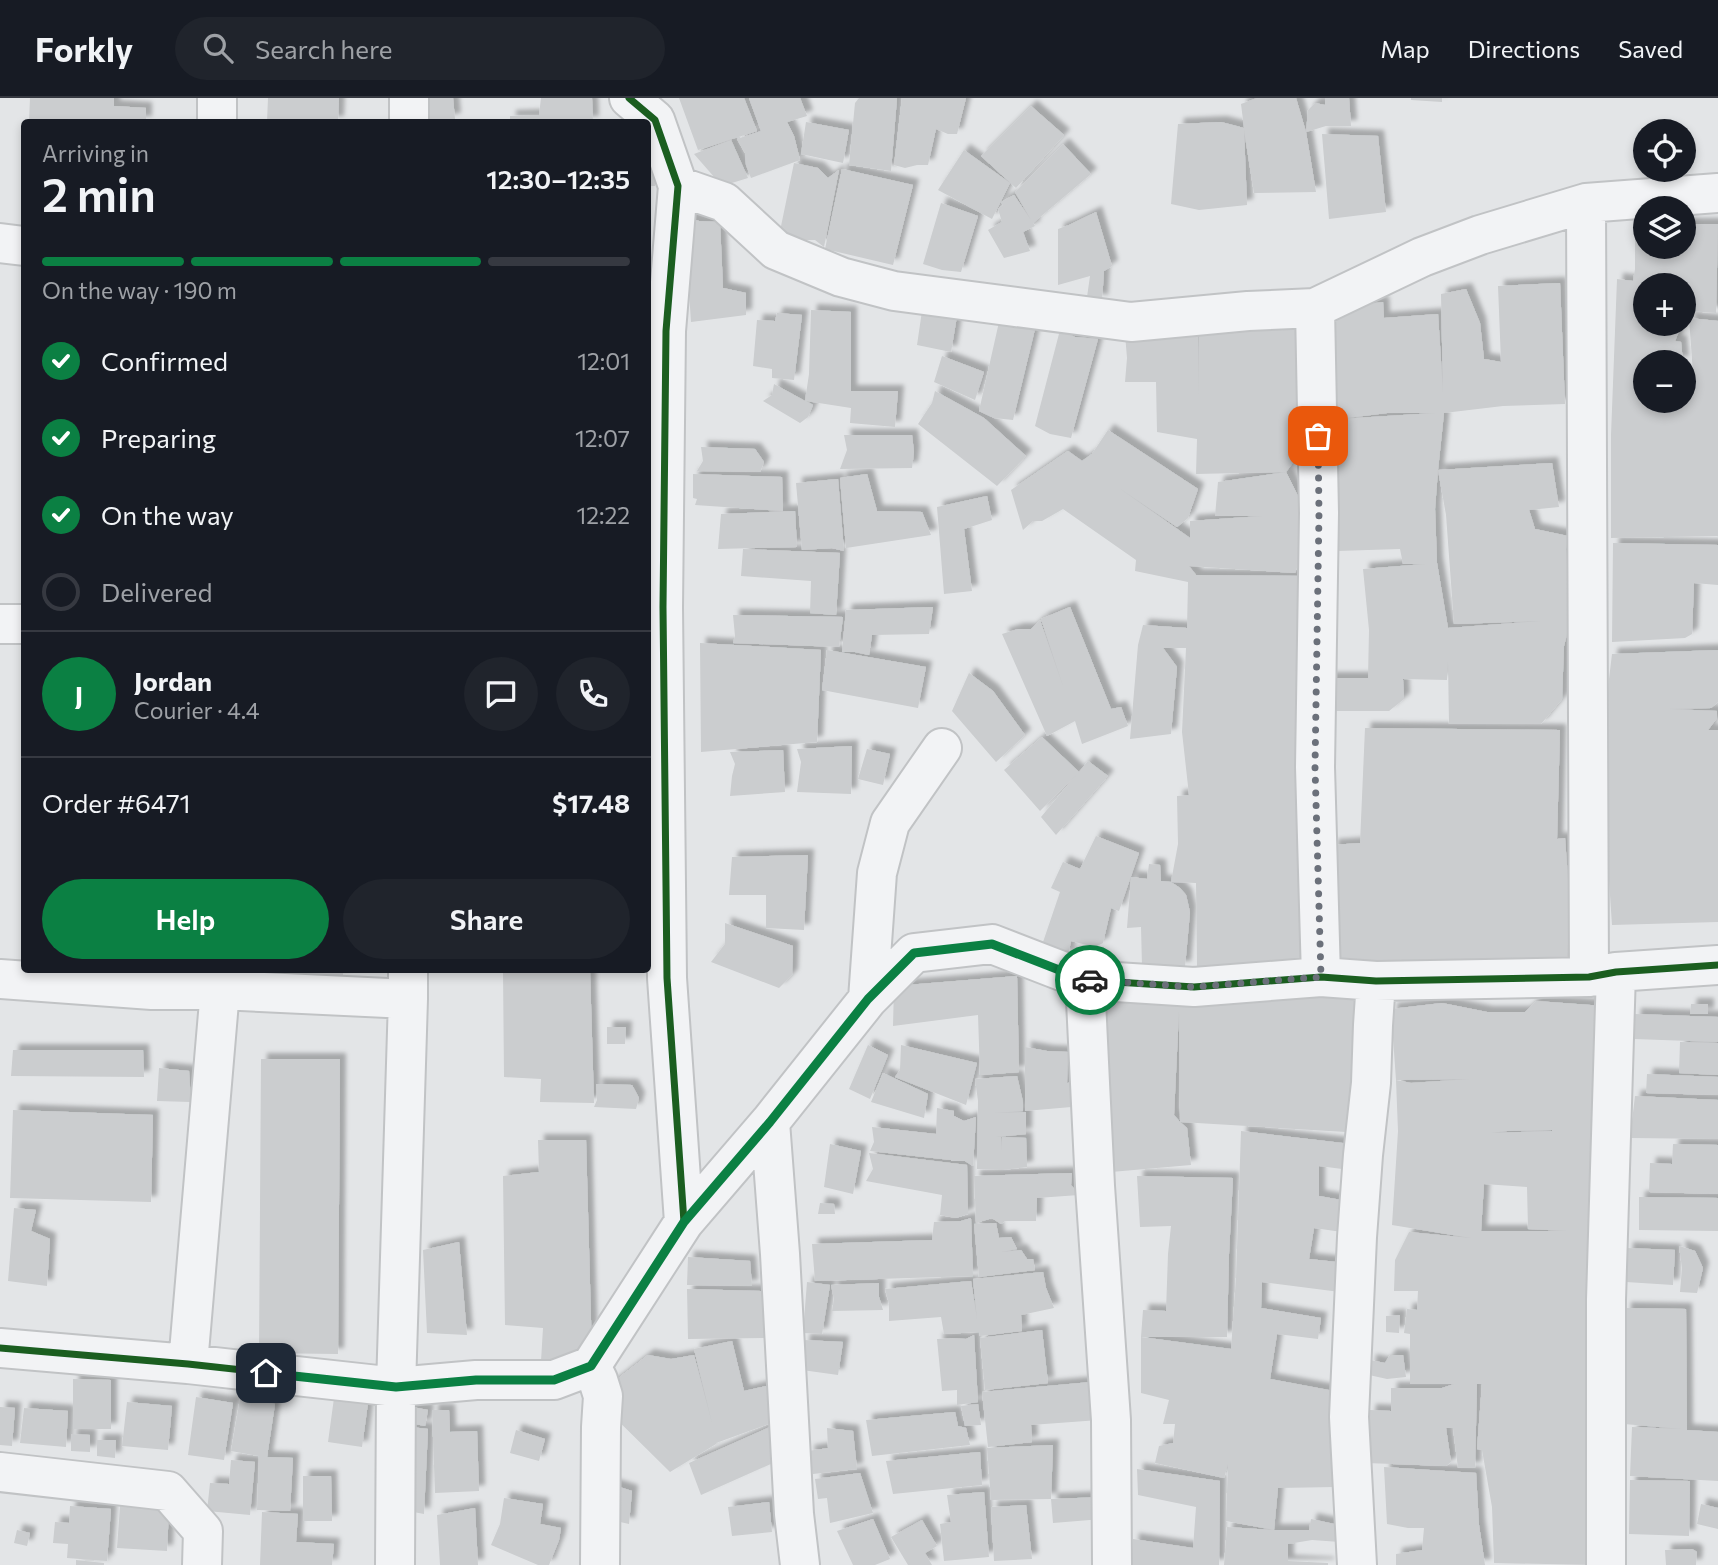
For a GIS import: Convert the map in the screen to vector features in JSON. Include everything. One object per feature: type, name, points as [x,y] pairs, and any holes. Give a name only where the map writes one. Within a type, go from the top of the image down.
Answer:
[{"type":"street","points":[[217,98],[217,119]]},
{"type":"street","points":[[409,98],[409,119]]},
{"type":"street","points":[[629,98],[655,120],[678,186],[657,330],[655,607],[667,978],[684,1222]]},
{"type":"street","points":[[678,186],[724,202],[776,250],[841,277],[894,290],[1131,322],[1315,308],[1422,257],[1480,235],[1586,202],[1718,192]]},
{"type":"street","points":[[1586,202],[1602,975],[1606,1565]]},
{"type":"street","points":[[0,243],[21,246]]},
{"type":"street","points":[[1315,308],[1319,513],[1315,767],[1321,977]]},
{"type":"street","points":[[0,624],[21,625]]},
{"type":"street","points":[[868,999],[877,873],[890,823],[942,748]]},
{"type":"street","points":[[0,1348],[188,1364],[396,1387],[476,1380],[554,1380],[591,1366],[684,1222],[770,1122],[868,999],[914,953],[992,944],[1085,980],[1194,987],[1321,977],[1376,981],[1602,975],[1718,965]]},
{"type":"street","points":[[0,979],[152,990],[220,980],[408,984],[396,1387],[395,1565]]},
{"type":"street","points":[[188,1364],[220,980]]},
{"type":"street","points":[[1085,980],[1095,1186],[1111,1420],[1112,1565]]},
{"type":"street","points":[[1357,1565],[1349,1417],[1357,1237],[1371,1083],[1376,981]]},
{"type":"street","points":[[770,1122],[794,1514],[800,1565]]},
{"type":"street","points":[[591,1366],[603,1396],[600,1565]]},
{"type":"street","points":[[0,1472],[168,1490],[203,1531],[202,1565]]},
{"type":"building","points":[[30,98],[114,98],[114,106],[146,108],[146,119],[29,119]]},
{"type":"building","points":[[268,98],[339,98],[338,119],[267,119]]},
{"type":"building","points":[[428,98],[453,98],[455,119],[430,119]]},
{"type":"building","points":[[541,98],[592,98],[593,119],[510,119],[510,116],[539,115]]},
{"type":"building","points":[[679,98],[744,98],[757,131],[698,150]]},
{"type":"building","points":[[749,98],[800,98],[807,116],[787,122],[800,160],[751,178],[745,153],[737,139],[761,131]]},
{"type":"building","points":[[859,98],[897,98],[891,171],[849,165],[855,103]]},
{"type":"building","points":[[902,98],[966,98],[957,134],[936,129],[928,165],[905,168],[894,165]]},
{"type":"building","points":[[1257,98],[1296,98],[1306,132],[1316,192],[1254,193],[1244,130],[1247,205],[1199,210],[1171,204],[1178,124],[1221,122],[1244,128],[1241,104]]},
{"type":"building","points":[[1325,98],[1349,98],[1351,126],[1326,126],[1306,132],[1308,110],[1315,103],[1325,105]]},
{"type":"building","points":[[1442,98],[1442,102],[1411,100]]},
{"type":"building","points":[[1031,106],[1064,135],[1016,188],[981,156]]},
{"type":"building","points":[[806,122],[849,130],[843,163],[801,154]]},
{"type":"building","points":[[1322,134],[1378,136],[1386,212],[1329,219]]},
{"type":"building","points":[[731,140],[748,178],[722,186],[694,154]]},
{"type":"building","points":[[1063,144],[1091,174],[1033,223],[1035,226],[1023,232],[1030,251],[1004,258],[988,230],[1002,222],[998,209],[1003,205],[1001,202],[1014,195],[1031,220],[1015,192]]},
{"type":"building","points":[[655,149],[655,186],[651,186],[651,151]]},
{"type":"building","points":[[964,150],[1010,183],[992,219],[938,190]]},
{"type":"building","points":[[794,163],[818,168],[828,178],[839,170],[824,247],[815,240],[779,236]]},
{"type":"building","points":[[842,169],[913,185],[893,265],[825,249]]},
{"type":"building","points":[[941,203],[978,216],[961,272],[923,264]]},
{"type":"building","points":[[1096,212],[1112,266],[1104,271],[1102,301],[1087,297],[1090,276],[1058,285],[1058,229]]},
{"type":"building","points":[[684,216],[699,221],[720,222],[723,288],[746,293],[746,315],[691,322]]},
{"type":"building","points":[[1696,224],[1718,224],[1716,313],[1696,312],[1696,273],[1634,273],[1635,259],[1696,259]]},
{"type":"building","points":[[1617,279],[1633,281],[1633,336],[1677,336],[1675,341],[1681,342],[1682,350],[1633,350],[1633,413],[1696,413],[1696,350],[1691,350],[1690,336],[1696,336],[1696,319],[1718,321],[1718,536],[1611,538],[1611,435]]},
{"type":"building","points":[[1560,283],[1565,404],[1503,406],[1444,413],[1438,470],[1552,463],[1559,507],[1529,510],[1535,529],[1568,536],[1566,549],[1571,619],[1564,646],[1562,699],[1541,724],[1449,724],[1448,662],[1447,680],[1403,679],[1404,699],[1389,711],[1327,711],[1327,678],[1368,678],[1369,630],[1363,569],[1425,564],[1403,564],[1400,549],[1337,551],[1328,309],[1383,302],[1384,318],[1438,314],[1443,392],[1441,294],[1466,289],[1480,323],[1484,359],[1501,362],[1498,286]],"holes":[[[1387,413],[1435,413],[1339,419]],[[1438,470],[1446,515],[1454,624],[1540,621],[1448,628],[1437,563],[1435,509]]]},
{"type":"building","points":[[811,310],[851,312],[851,391],[898,391],[895,427],[850,423],[851,408],[806,401],[813,405],[808,417],[800,423],[763,401],[772,395],[774,384],[805,401],[809,374]]},
{"type":"building","points":[[922,311],[957,316],[951,352],[917,345]]},
{"type":"building","points":[[777,313],[802,315],[794,380],[772,378],[772,369],[753,366],[757,320],[775,321]]},
{"type":"building","points":[[999,322],[1013,328],[1035,329],[1013,420],[994,418],[979,411]]},
{"type":"building","points":[[1292,325],[1304,346],[1304,448],[1286,472],[1196,474],[1197,439],[1157,432],[1156,382],[1125,382],[1125,334],[1198,331],[1198,394],[1199,331]]},
{"type":"building","points":[[1060,330],[1075,337],[1098,339],[1071,438],[1050,434],[1035,426]]},
{"type":"building","points":[[942,356],[984,372],[975,400],[934,382]]},
{"type":"building","points":[[935,391],[984,418],[1026,456],[997,486],[918,424],[932,403]]},
{"type":"building","points":[[1108,430],[1198,489],[1188,518],[1177,527],[1119,488],[1190,538],[1190,521],[1262,516],[1215,516],[1218,482],[1286,472],[1302,504],[1299,519],[1306,543],[1295,573],[1189,566],[1196,575],[1302,576],[1311,960],[1235,970],[1197,966],[1196,883],[1171,882],[1178,844],[1177,796],[1189,795],[1182,732],[1186,648],[1163,648],[1177,667],[1171,734],[1130,739],[1138,645],[1143,625],[1187,628],[1188,582],[1135,571],[1136,560],[1063,509],[1042,521],[1033,521],[1023,530],[1011,490],[1068,451],[1082,461],[1092,454]]},
{"type":"building","points":[[844,435],[912,435],[912,468],[840,469],[847,450]]},
{"type":"building","points":[[701,447],[755,449],[764,462],[760,472],[697,471],[703,461]]},
{"type":"building","points":[[693,474],[782,477],[783,511],[695,505],[697,499],[693,498]]},
{"type":"building","points":[[867,474],[877,511],[922,512],[931,535],[846,548],[840,478]]},
{"type":"building","points":[[838,479],[844,551],[832,548],[802,550],[796,483]]},
{"type":"building","points":[[987,496],[992,520],[964,529],[972,591],[944,594],[937,507]]},
{"type":"building","points":[[795,511],[797,547],[718,549],[721,514]]},
{"type":"building","points":[[1613,543],[1718,545],[1718,585],[1694,583],[1692,634],[1685,638],[1612,642]]},
{"type":"building","points":[[743,549],[840,553],[836,615],[810,613],[811,581],[741,576]]},
{"type":"building","points":[[933,607],[929,634],[872,635],[869,655],[842,652],[846,610]]},
{"type":"building","points":[[1070,607],[1111,709],[1121,707],[1128,726],[1082,744],[1075,721],[1047,736],[1002,634],[1018,629],[1031,629],[1040,620],[1063,686],[1041,619]]},
{"type":"building","points":[[733,615],[843,617],[839,647],[733,643]]},
{"type":"building","points":[[700,643],[821,650],[817,742],[701,752]]},
{"type":"building","points":[[827,650],[926,667],[918,708],[822,690]]},
{"type":"building","points":[[1718,650],[1718,702],[1711,708],[1670,709],[1717,711],[1717,718],[1708,730],[1718,730],[1718,922],[1612,925],[1602,776],[1612,654]]},
{"type":"building","points":[[969,673],[993,691],[1025,735],[996,762],[952,711]]},
{"type":"building","points":[[1365,728],[1560,730],[1557,839],[1565,838],[1570,905],[1567,965],[1340,962],[1332,845],[1360,843]]},
{"type":"building","points":[[1042,737],[1079,772],[1088,761],[1108,776],[1056,835],[1041,817],[1077,774],[1040,811],[1004,770]]},
{"type":"building","points":[[852,746],[851,794],[797,792],[801,762],[797,749]]},
{"type":"building","points":[[867,749],[890,754],[883,785],[858,779]]},
{"type":"building","points":[[783,750],[785,792],[730,796],[735,764],[730,752]]},
{"type":"building","points":[[1096,836],[1139,853],[1119,911],[1111,908],[1103,943],[1095,947],[1071,941],[1068,956],[1041,948],[1060,892],[1051,888],[1063,862],[1080,869]]},
{"type":"building","points":[[808,855],[804,930],[766,928],[766,895],[729,895],[732,857]]},
{"type":"building","points":[[1149,864],[1160,865],[1161,881],[1171,882],[1186,895],[1190,912],[1185,967],[1142,966],[1141,927],[1127,928],[1131,877],[1147,879]]},
{"type":"building","points":[[725,923],[793,946],[792,975],[779,988],[711,962],[725,944]]},
{"type":"building","points":[[265,973],[343,973],[343,977],[265,977]]},
{"type":"building","points":[[503,973],[590,973],[594,1103],[540,1102],[541,1079],[504,1077]]},
{"type":"building","points":[[1017,976],[1019,1072],[980,1075],[978,1015],[893,1026],[894,986]]},
{"type":"building","points":[[1094,994],[1365,998],[1363,1126],[1346,1132],[1180,1122],[1187,1128],[1191,1165],[1111,1172]],"holes":[[[1179,1011],[1180,1122],[1174,1115]]]},
{"type":"building","points":[[1536,1001],[1604,1006],[1595,1230],[1587,1289],[1591,1289],[1596,1565],[1494,1563],[1492,1507],[1482,1450],[1477,1449],[1482,1384],[1477,1384],[1475,1468],[1458,1468],[1453,1428],[1446,1428],[1451,1462],[1446,1466],[1366,1463],[1370,1410],[1391,1411],[1391,1388],[1442,1388],[1454,1384],[1410,1384],[1410,1334],[1404,1333],[1407,1309],[1417,1310],[1418,1291],[1394,1291],[1395,1260],[1409,1232],[1471,1238],[1392,1225],[1398,1131],[1391,1009],[1442,1003],[1487,1012],[1525,1012]],"holes":[[[1469,1079],[1411,1083],[1396,1080]],[[1507,1131],[1552,1131],[1491,1133]],[[1484,1184],[1527,1187],[1528,1229],[1567,1231],[1481,1231]]]},
{"type":"building","points":[[1691,1004],[1708,1004],[1708,1014],[1690,1014]]},
{"type":"building","points":[[1635,1014],[1718,1017],[1718,1042],[1634,1039]]},
{"type":"building","points":[[607,1027],[626,1027],[625,1044],[607,1044]]},
{"type":"building","points":[[1680,1042],[1718,1043],[1718,1075],[1679,1073]]},
{"type":"building","points":[[868,1045],[888,1055],[870,1099],[849,1089]]},
{"type":"building","points":[[901,1045],[977,1063],[966,1105],[895,1077],[900,1070]]},
{"type":"building","points":[[1025,1047],[1068,1052],[1067,1083],[1082,1081],[1083,1106],[1025,1111]]},
{"type":"building","points":[[13,1050],[143,1050],[144,1077],[11,1076]]},
{"type":"building","points":[[261,1059],[340,1059],[338,1354],[259,1353]]},
{"type":"building","points":[[159,1068],[189,1071],[191,1102],[157,1101]]},
{"type":"building","points":[[883,1073],[928,1094],[924,1118],[871,1102]]},
{"type":"building","points":[[1647,1074],[1718,1077],[1718,1095],[1646,1093]]},
{"type":"building","points":[[1017,1076],[1023,1111],[994,1113],[1026,1112],[1026,1134],[996,1137],[1001,1137],[1001,1150],[1002,1137],[1026,1138],[1027,1167],[977,1169],[978,1101],[975,1079]]},
{"type":"building","points":[[596,1084],[632,1085],[639,1098],[636,1109],[594,1107],[597,1100]]},
{"type":"building","points":[[1635,1096],[1718,1100],[1718,1139],[1630,1138]]},
{"type":"building","points":[[937,1108],[954,1111],[954,1116],[964,1121],[976,1117],[973,1166],[965,1161],[870,1151],[874,1142],[872,1127],[936,1134]]},
{"type":"building","points":[[13,1110],[153,1115],[151,1202],[10,1198]]},
{"type":"building","points":[[1241,1131],[1351,1144],[1350,1170],[1319,1166],[1319,1196],[1347,1201],[1342,1232],[1314,1228],[1309,1259],[1346,1263],[1340,1292],[1262,1282],[1261,1308],[1321,1318],[1318,1339],[1277,1334],[1270,1379],[1334,1391],[1335,1487],[1278,1488],[1274,1530],[1226,1521],[1228,1464],[1224,1478],[1155,1463],[1159,1446],[1173,1443],[1175,1424],[1163,1424],[1169,1400],[1141,1393],[1141,1337],[1231,1349]]},
{"type":"building","points":[[538,1140],[586,1140],[592,1355],[541,1361],[543,1328],[505,1325],[503,1176],[539,1172]]},
{"type":"building","points":[[830,1144],[861,1151],[853,1194],[824,1187]]},
{"type":"building","points":[[1673,1144],[1718,1145],[1718,1194],[1649,1192],[1650,1163],[1672,1164]]},
{"type":"building","points":[[869,1153],[967,1165],[968,1214],[956,1218],[940,1215],[942,1195],[866,1181],[873,1169]]},
{"type":"building","points":[[1072,1173],[1071,1185],[1079,1195],[1037,1198],[1036,1221],[1005,1221],[1001,1224],[992,1218],[976,1223],[974,1176]]},
{"type":"building","points":[[1137,1176],[1233,1178],[1227,1337],[1141,1337],[1143,1310],[1166,1311],[1171,1226],[1140,1227]]},
{"type":"building","points":[[1639,1197],[1718,1198],[1718,1231],[1639,1230]]},
{"type":"building","points":[[820,1203],[834,1204],[835,1214],[818,1214]]},
{"type":"building","points":[[14,1208],[36,1210],[31,1231],[50,1239],[47,1286],[8,1281]]},
{"type":"building","points":[[971,1218],[973,1276],[815,1281],[812,1244],[932,1240],[934,1222]]},
{"type":"building","points":[[996,1223],[999,1238],[1011,1237],[1017,1249],[1002,1252],[1021,1250],[1027,1259],[1033,1259],[1035,1270],[979,1277],[974,1224]]},
{"type":"building","points":[[459,1242],[467,1335],[427,1333],[423,1250]]},
{"type":"building","points":[[1679,1246],[1695,1251],[1703,1268],[1697,1293],[1680,1292],[1682,1268]]},
{"type":"building","points":[[1627,1248],[1675,1250],[1673,1285],[1626,1282]]},
{"type":"building","points":[[688,1257],[750,1261],[752,1286],[687,1285]]},
{"type":"building","points":[[1043,1272],[1054,1308],[1021,1315],[1022,1331],[980,1336],[979,1332],[944,1334],[941,1317],[889,1321],[889,1304],[885,1289],[971,1281],[977,1319],[973,1279]]},
{"type":"building","points":[[807,1282],[830,1285],[822,1334],[803,1333]]},
{"type":"building","points":[[879,1283],[883,1310],[832,1311],[834,1299],[831,1285]]},
{"type":"building","points":[[687,1289],[761,1291],[768,1338],[688,1339]]},
{"type":"building","points":[[1625,1308],[1686,1309],[1687,1430],[1718,1432],[1718,1481],[1630,1476],[1632,1427],[1682,1429],[1624,1424]]},
{"type":"building","points":[[1400,1315],[1399,1333],[1386,1332],[1386,1316]]},
{"type":"building","points":[[1042,1330],[1048,1383],[985,1390],[980,1338]]},
{"type":"building","points":[[974,1335],[978,1402],[957,1405],[957,1390],[942,1391],[937,1339],[966,1339]]},
{"type":"building","points":[[804,1340],[843,1342],[838,1375],[802,1370]]},
{"type":"building","points":[[732,1341],[744,1391],[766,1386],[777,1421],[716,1443],[670,1472],[594,1397],[648,1355],[671,1359],[694,1355],[712,1423],[694,1349]]},
{"type":"building","points":[[1390,1355],[1403,1355],[1406,1377],[1387,1379],[1369,1375],[1370,1360],[1385,1363]]},
{"type":"building","points":[[73,1379],[111,1380],[111,1429],[73,1429]]},
{"type":"building","points":[[1091,1382],[1089,1399],[1099,1420],[1031,1425],[1032,1442],[988,1447],[982,1392]]},
{"type":"building","points":[[196,1397],[233,1403],[224,1460],[188,1455]]},
{"type":"building","points":[[240,1398],[275,1404],[267,1457],[293,1458],[290,1511],[257,1510],[259,1456],[231,1451]]},
{"type":"building","points":[[334,1398],[368,1403],[362,1447],[328,1442]]},
{"type":"building","points":[[127,1402],[172,1406],[168,1450],[122,1446]]},
{"type":"building","points":[[396,1404],[428,1410],[425,1426],[394,1420]]},
{"type":"building","points":[[978,1404],[981,1425],[965,1426],[961,1406]]},
{"type":"building","points":[[0,1407],[15,1408],[12,1446],[0,1445]]},
{"type":"building","points":[[24,1408],[68,1411],[66,1447],[20,1443]]},
{"type":"building","points":[[432,1410],[449,1410],[450,1432],[477,1431],[479,1491],[435,1493]]},
{"type":"building","points":[[955,1412],[958,1426],[966,1428],[970,1445],[872,1456],[866,1420]]},
{"type":"building","points":[[385,1424],[428,1429],[424,1514],[377,1505]]},
{"type":"building","points":[[770,1427],[782,1459],[701,1495],[689,1463]]},
{"type":"building","points":[[827,1428],[853,1431],[857,1469],[813,1474],[808,1451],[828,1448]]},
{"type":"building","points":[[516,1430],[545,1439],[539,1461],[510,1453]]},
{"type":"building","points":[[71,1434],[90,1435],[90,1452],[71,1451]]},
{"type":"building","points":[[97,1440],[116,1440],[115,1458],[97,1456]]},
{"type":"building","points":[[1053,1445],[1051,1499],[991,1500],[987,1448]]},
{"type":"building","points":[[980,1452],[982,1485],[893,1494],[886,1461]]},
{"type":"building","points":[[231,1460],[255,1462],[250,1515],[207,1511],[210,1483],[229,1484]]},
{"type":"building","points":[[1384,1467],[1476,1473],[1485,1565],[1396,1565],[1396,1554],[1422,1550],[1424,1528],[1387,1524]]},
{"type":"building","points":[[1137,1469],[1220,1481],[1219,1565],[1132,1565],[1133,1539],[1193,1548],[1196,1507],[1138,1495]]},
{"type":"building","points":[[860,1473],[873,1513],[830,1523],[827,1498],[818,1499],[815,1479]]},
{"type":"building","points":[[303,1476],[331,1476],[332,1521],[303,1521]]},
{"type":"building","points":[[588,1477],[632,1491],[629,1524],[581,1513]]},
{"type":"building","points":[[1630,1480],[1690,1481],[1689,1536],[1629,1534]]},
{"type":"building","points":[[984,1492],[989,1557],[944,1561],[940,1524],[951,1522],[947,1495]]},
{"type":"building","points":[[1103,1497],[1102,1519],[1053,1523],[1051,1499]]},
{"type":"building","points":[[504,1498],[543,1504],[540,1524],[561,1528],[549,1565],[538,1565],[491,1545],[500,1524]]},
{"type":"building","points":[[769,1502],[772,1532],[732,1536],[728,1507]]},
{"type":"building","points":[[1701,1504],[1718,1508],[1718,1529],[1697,1524]]},
{"type":"building","points":[[1026,1505],[1032,1559],[994,1561],[991,1507]]},
{"type":"building","points":[[70,1506],[111,1509],[107,1561],[67,1558],[68,1544],[53,1543],[55,1522],[69,1523]]},
{"type":"building","points":[[120,1506],[169,1509],[167,1551],[117,1548]]},
{"type":"building","points":[[475,1508],[478,1565],[440,1565],[437,1515]]},
{"type":"building","points":[[262,1512],[298,1514],[296,1542],[334,1544],[332,1565],[260,1565]]},
{"type":"building","points":[[873,1519],[890,1559],[875,1565],[853,1565],[837,1531]]},
{"type":"building","points":[[1311,1519],[1339,1525],[1340,1542],[1312,1540],[1288,1544],[1288,1561],[1328,1565],[1224,1565],[1227,1527],[1309,1530]]},
{"type":"building","points":[[922,1520],[937,1546],[925,1553],[932,1565],[908,1565],[891,1537]]},
{"type":"building","points":[[17,1530],[30,1533],[27,1546],[14,1543]]},
{"type":"building","points":[[1692,1549],[1697,1552],[1696,1565],[1666,1565],[1665,1550]]},
{"type":"building","points":[[76,1560],[104,1563],[104,1565],[76,1565]]},
{"type":"cycle path","points":[[629,98],[655,120],[678,186],[666,331],[663,607],[667,978],[684,1222]]},
{"type":"cycle path","points":[[0,1348],[188,1364],[396,1387],[476,1380],[554,1380],[591,1366],[684,1222],[770,1122],[868,999],[914,953],[992,944],[1085,980],[1194,987],[1321,977],[1376,981],[1589,977],[1616,972],[1718,965]]},
{"type":"way so far","points":[[1090,980],[1194,987],[1321,977],[1315,767],[1318,436]]},
{"type":"route","points":[[266,1373],[396,1387],[476,1380],[554,1380],[591,1366],[684,1222],[770,1122],[868,999],[914,953],[992,944],[1090,980]]}]
